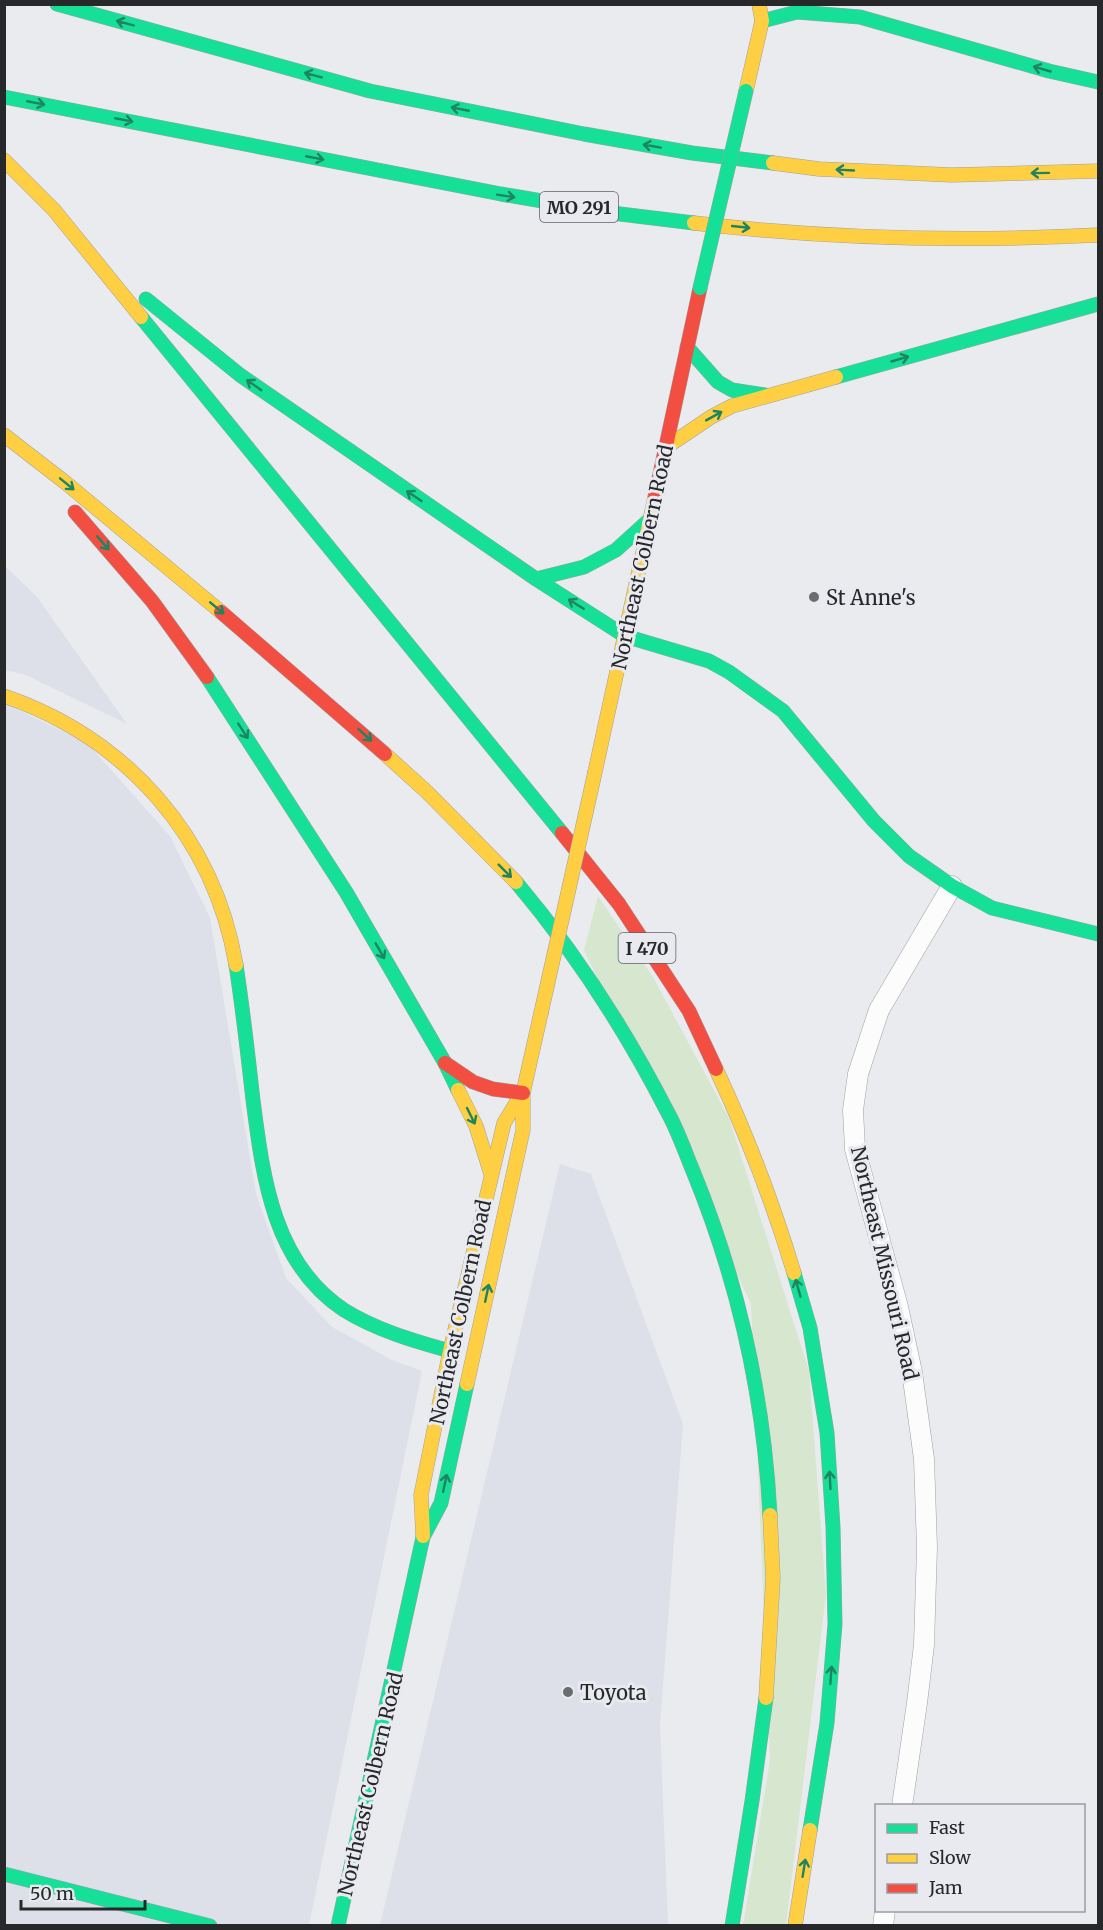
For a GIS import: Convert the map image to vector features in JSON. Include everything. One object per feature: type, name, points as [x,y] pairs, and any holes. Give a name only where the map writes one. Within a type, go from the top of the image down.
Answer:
[{"type":"main road","points":[[57,4],[370,91],[692,153],[819,169],[941,175],[1098,171]]},
{"type":"main road","name":"Northeast Colbern Road","points":[[759,4],[762,21]]},
{"type":"main road","name":"Northeast Colbern Road","points":[[423,1537],[441,1503],[523,1130],[523,1094],[625,636],[648,520],[762,21],[773,4]]},
{"type":"main road","points":[[840,4],[860,17]]},
{"type":"main road","points":[[762,21],[797,12],[860,17],[1049,71],[1098,82]]},
{"type":"main road","name":"MO 291","points":[[4,97],[490,193],[649,218],[830,235],[924,238],[1058,238],[1098,235]]},
{"type":"main road","name":"I 470","points":[[4,160],[54,210],[619,904],[689,1011],[735,1107],[776,1213],[810,1328],[827,1432],[833,1527],[834,1624],[827,1723],[795,1926]]},
{"type":"main road","points":[[54,210],[103,261],[152,305],[240,375],[536,579],[625,636],[709,661],[729,672],[783,711],[874,821],[909,856],[951,886],[992,908],[1098,934]]},
{"type":"main road","points":[[665,448],[711,417],[732,406],[1098,304]]},
{"type":"main road","points":[[687,346],[718,382],[732,390],[769,396]]},
{"type":"main road","points":[[4,435],[66,483],[217,608],[365,735],[427,792],[517,883],[563,941],[606,1004],[669,1114],[704,1199],[731,1278],[754,1372],[768,1475],[773,1578],[768,1682],[732,1926]]},
{"type":"main road","points":[[4,440],[62,498],[152,601],[211,682],[346,892],[445,1063],[476,1126],[490,1174]]},
{"type":"main road","points":[[536,579],[584,567],[616,550],[648,520]]},
{"type":"main road","points":[[4,696],[55,716],[92,739],[126,766],[159,799],[187,838],[208,878],[225,921],[236,965],[261,1162],[270,1205],[280,1234],[293,1257],[328,1298],[369,1325],[450,1351]]},
{"type":"main road","points":[[445,1063],[473,1082],[493,1089],[523,1094]]},
{"type":"main road","name":"Northeast Colbern Road","points":[[338,1926],[423,1537],[421,1496],[450,1351],[490,1174],[504,1123],[523,1094]]},
{"type":"main road","points":[[4,1874],[210,1926]]},
{"type":"street","name":"Northeast Missouri Road","points":[[902,1804],[917,1703],[926,1616],[927,1547],[924,1459],[912,1372],[898,1307],[855,1149],[853,1110],[858,1074],[879,1010],[951,886]]},
{"type":"shaded area","points":[[5,566],[37,597],[127,724],[26,675],[5,670]]},
{"type":"shaded area","points":[[4,703],[87,743],[170,836],[210,918],[256,1194],[286,1278],[332,1327],[392,1360],[422,1371],[309,1925],[5,1925]]},
{"type":"shaded area","points":[[560,1164],[591,1174],[683,1424],[660,1724],[668,1925],[380,1925]]},
{"type":"green space","points":[[598,896],[653,977],[729,1118],[809,1371],[826,1595],[786,1925],[743,1925],[770,1760],[751,1304],[584,950]]},
{"type":"traffic: fast","points":[[57,4],[370,91],[584,134],[692,153],[773,163]]},
{"type":"traffic: fast","points":[[762,21],[797,12],[860,17],[1049,71],[1098,82]]},
{"type":"traffic: fast","points":[[700,288],[746,91]]},
{"type":"traffic: fast","points":[[4,97],[501,194],[612,213],[694,223]]},
{"type":"traffic: fast","points":[[146,299],[240,375],[536,579],[625,636]]},
{"type":"traffic: fast","points":[[836,377],[1098,304]]},
{"type":"traffic: fast","points":[[141,317],[562,833]]},
{"type":"traffic: fast","points":[[687,347],[718,382],[732,390],[765,395]]},
{"type":"traffic: fast","points":[[536,579],[584,567],[616,550],[648,521]]},
{"type":"traffic: fast","points":[[625,636],[709,661],[729,672],[783,711],[874,821],[909,856],[952,886],[992,908],[1098,934]]},
{"type":"traffic: fast","points":[[207,677],[346,892],[445,1063],[458,1090]]},
{"type":"traffic: fast","points":[[516,882],[559,936],[617,1022],[652,1082],[681,1142],[709,1213],[736,1297],[762,1427],[770,1515]]},
{"type":"traffic: fast","points":[[236,965],[261,1159],[267,1188],[287,1243],[301,1268],[320,1291],[344,1310],[382,1329],[450,1351]]},
{"type":"traffic: fast","points":[[794,1273],[810,1328],[827,1433],[833,1527],[835,1624],[827,1723],[810,1830]]},
{"type":"traffic: fast","points":[[338,1926],[423,1537],[441,1503],[467,1384]]},
{"type":"traffic: fast","points":[[732,1926],[766,1698]]},
{"type":"traffic: fast","points":[[4,1874],[210,1926]]},
{"type":"traffic: slow","points":[[746,91],[762,21],[759,4]]},
{"type":"traffic: slow","points":[[4,160],[54,210],[141,317]]},
{"type":"traffic: slow","points":[[773,163],[819,169],[952,175],[1098,171]]},
{"type":"traffic: slow","points":[[694,223],[795,233],[896,238],[1098,235]]},
{"type":"traffic: slow","points":[[665,448],[711,417],[732,406],[836,377]]},
{"type":"traffic: slow","points":[[4,435],[66,483],[221,612]]},
{"type":"traffic: slow","points":[[595,772],[655,497]]},
{"type":"traffic: slow","points":[[4,696],[48,714],[89,738],[125,766],[158,798],[185,834],[208,874],[225,918],[236,965]]},
{"type":"traffic: slow","points":[[385,754],[427,792],[516,882]]},
{"type":"traffic: slow","points":[[541,1013],[595,772]]},
{"type":"traffic: slow","points":[[467,1384],[523,1130],[523,1093],[541,1013]]},
{"type":"traffic: slow","points":[[716,1069],[759,1170],[794,1273]]},
{"type":"traffic: slow","points":[[458,1090],[476,1126],[491,1174]]},
{"type":"traffic: slow","points":[[423,1536],[421,1495],[450,1351],[504,1123],[522,1094]]},
{"type":"traffic: slow","points":[[766,1698],[773,1578],[770,1515]]},
{"type":"traffic: slow","points":[[795,1926],[810,1830]]},
{"type":"traffic: jam","points":[[655,497],[700,288]]},
{"type":"traffic: jam","points":[[75,512],[152,601],[207,677]]},
{"type":"traffic: jam","points":[[221,612],[385,754]]},
{"type":"traffic: jam","points":[[562,833],[619,904],[689,1011],[716,1069]]},
{"type":"traffic: jam","points":[[445,1063],[473,1082],[493,1089],[523,1093]]},
{"type":"place","name":"St Anne's","points":[[814,597]]},
{"type":"place","name":"Toyota","points":[[568,1692]]}]
